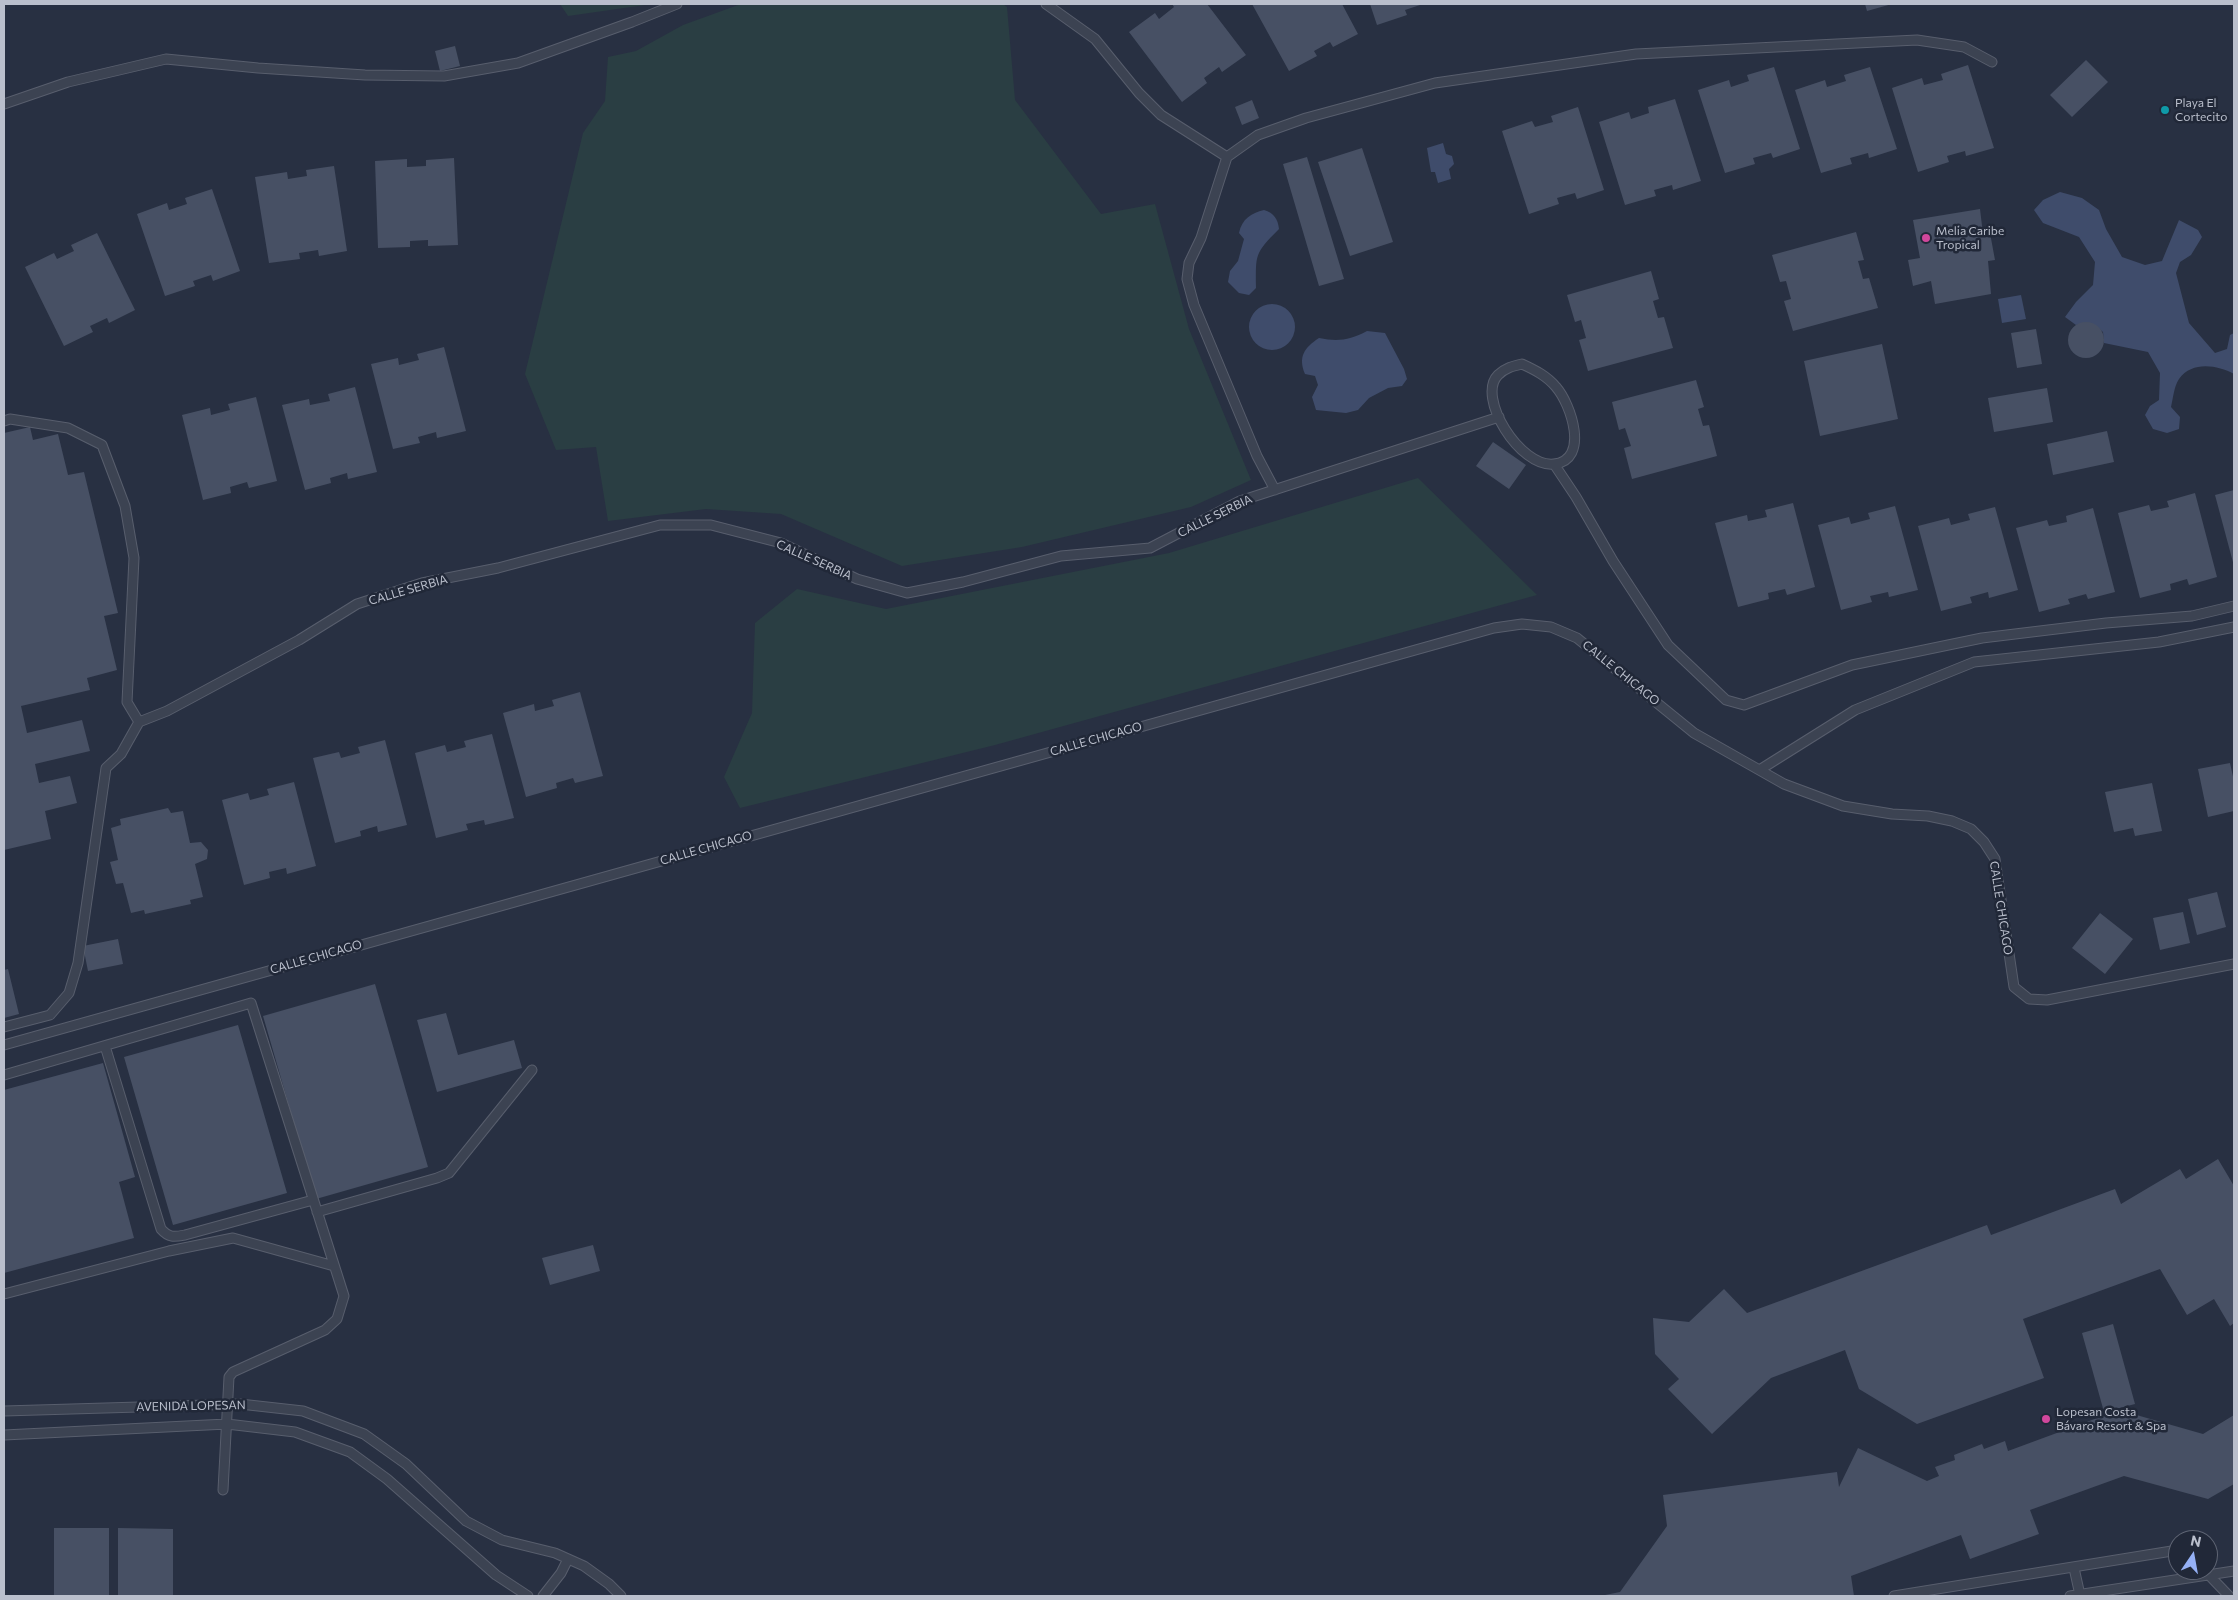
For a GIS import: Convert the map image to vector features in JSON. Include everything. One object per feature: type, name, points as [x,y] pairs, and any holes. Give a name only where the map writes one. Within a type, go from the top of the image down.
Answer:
[{"type":"lane","points":[[4,104],[68,82],[166,59],[278,70],[365,75],[444,76],[518,63],[677,4]]},
{"type":"lane","points":[[1046,4],[1095,39],[1139,93],[1161,115],[1227,157]]},
{"type":"lane","points":[[1275,490],[1257,456],[1194,305],[1187,279],[1189,263],[1201,238],[1227,157],[1258,135],[1306,118],[1435,83],[1636,54],[1917,40],[1964,47],[1992,62]]},
{"type":"lane","points":[[1522,364],[1542,373],[1557,388],[1566,404],[1575,436],[1573,449],[1565,459],[1554,464],[1537,462],[1521,451],[1499,417],[1495,408],[1492,387],[1496,376],[1507,368],[1522,364]]},
{"type":"lane","name":"CALLE SERBIA","points":[[139,722],[168,711],[299,640],[357,604],[422,583],[498,568],[660,525],[711,525],[781,543],[856,579],[907,593],[962,582],[1061,556],[1150,548],[1240,502],[1499,417]]},
{"type":"lane","points":[[4,421],[10,419],[68,428],[102,445],[125,506],[134,558],[127,702],[139,722],[121,754],[106,768],[78,963],[69,993],[50,1015],[4,1027]]},
{"type":"lane","points":[[1554,464],[1576,497],[1613,561],[1668,645],[1726,700],[1744,705],[1852,665],[1982,638],[2106,623],[2192,616],[2234,606]]},
{"type":"lane","name":"CALLE CHICAGO","points":[[4,1044],[1484,631],[1522,624],[1551,627],[1577,638],[1694,733],[1729,754],[1761,769],[1784,784],[1842,806],[1892,814],[1928,816],[1952,821],[1971,829],[1984,842],[1995,859],[2014,987],[2030,999],[2047,1000],[2234,964]]},
{"type":"lane","points":[[1761,769],[1856,710],[1974,662],[2159,642],[2234,627]]},
{"type":"lane","points":[[4,1075],[251,1004],[344,1296],[337,1319],[326,1330],[233,1372],[229,1377],[227,1385],[223,1490]]},
{"type":"lane","points":[[105,1046],[161,1230],[167,1236],[185,1235],[313,1200]]},
{"type":"lane","points":[[317,1212],[449,1173],[532,1070]]},
{"type":"lane","points":[[4,1294],[168,1251],[234,1238],[334,1266]]},
{"type":"lane","name":"AVENIDA LOPESAN","points":[[4,1411],[227,1404],[303,1411],[364,1434],[406,1464],[466,1521],[502,1540],[555,1553],[584,1566],[609,1584],[621,1596]]},
{"type":"lane","name":"AVENIDA LOPESAN","points":[[4,1435],[227,1424],[295,1432],[350,1452],[387,1480],[496,1575],[528,1596]]},
{"type":"lane","points":[[1894,1596],[2168,1552]]},
{"type":"lane","points":[[543,1596],[557,1578],[568,1559]]},
{"type":"lane","points":[[2074,1568],[2080,1595]]},
{"type":"lane","points":[[2218,1571],[2234,1570]]},
{"type":"lane","points":[[2070,1596],[2168,1579]]},
{"type":"lane","points":[[2214,1580],[2229,1596]]},
{"type":"green space","points":[[560,4],[652,4],[568,16]]},
{"type":"green space","points":[[741,4],[1003,4],[1007,7],[1015,100],[1101,214],[1155,204],[1189,329],[1251,480],[1191,507],[1022,547],[902,566],[781,514],[706,509],[608,521],[596,447],[556,450],[525,374],[583,133],[605,101],[608,57],[636,51],[683,25]]},
{"type":"green space","points":[[1418,478],[1537,595],[995,745],[740,808],[724,777],[752,713],[755,623],[797,589],[886,609],[1169,553]]},
{"type":"water","points":[[1443,143],[1446,154],[1452,156],[1454,164],[1449,169],[1451,179],[1438,183],[1435,172],[1431,172],[1427,148]]},
{"type":"water","points":[[2060,192],[2082,198],[2099,210],[2106,229],[2122,257],[2145,265],[2162,261],[2179,220],[2198,230],[2202,237],[2191,255],[2180,262],[2176,273],[2189,323],[2215,353],[2227,349],[2230,335],[2234,333],[2234,374],[2220,368],[2205,366],[2191,369],[2184,373],[2176,385],[2171,407],[2180,417],[2179,429],[2167,433],[2153,429],[2145,415],[2150,406],[2159,400],[2160,373],[2148,352],[2104,343],[2103,332],[2097,327],[2091,324],[2076,325],[2065,317],[2076,302],[2093,285],[2095,262],[2079,237],[2043,223],[2034,210],[2043,200]]},
{"type":"water","points":[[1264,210],[1275,217],[1279,229],[1258,255],[1256,288],[1249,295],[1239,293],[1228,282],[1230,271],[1238,261],[1244,239],[1239,233],[1240,228],[1248,217]]},
{"type":"water","points":[[2021,295],[2026,319],[2002,323],[1998,299]]},
{"type":"water","points":[[1272,304],[1285,308],[1291,314],[1295,327],[1291,340],[1285,346],[1272,350],[1259,346],[1253,340],[1249,327],[1253,314],[1259,308]]},
{"type":"water","points":[[1367,331],[1385,333],[1404,369],[1407,379],[1402,386],[1388,388],[1369,398],[1358,410],[1346,413],[1316,410],[1312,397],[1318,385],[1315,376],[1305,374],[1302,363],[1306,349],[1319,338],[1344,339]]},
{"type":"building","points":[[1172,4],[1207,4],[1246,55],[1222,72],[1219,67],[1204,78],[1207,83],[1182,102],[1129,32],[1155,13],[1159,19],[1174,7]]},
{"type":"building","points":[[1252,4],[1342,4],[1358,34],[1333,47],[1330,42],[1314,51],[1317,56],[1289,71]]},
{"type":"building","points":[[1370,4],[1423,4],[1405,10],[1407,15],[1377,25]]},
{"type":"building","points":[[1865,4],[1892,4],[1867,11]]},
{"type":"building","points":[[455,46],[460,66],[440,71],[435,51]]},
{"type":"building","points":[[2086,60],[2108,82],[2072,117],[2050,95]]},
{"type":"building","points":[[1968,65],[1994,148],[1966,156],[1965,151],[1947,156],[1949,162],[1918,172],[1892,88],[1922,78],[1924,85],[1943,80],[1941,74]]},
{"type":"building","points":[[1774,67],[1800,149],[1773,158],[1771,153],[1753,158],[1755,164],[1725,173],[1698,90],[1729,80],[1731,87],[1749,81],[1747,75]]},
{"type":"building","points":[[1870,67],[1897,149],[1869,158],[1868,153],[1850,158],[1852,164],[1821,173],[1795,90],[1825,80],[1827,87],[1846,81],[1844,75]]},
{"type":"building","points":[[1675,99],[1701,181],[1673,190],[1672,185],[1654,190],[1656,196],[1625,205],[1599,122],[1629,112],[1631,119],[1649,113],[1648,107]]},
{"type":"building","points":[[1252,100],[1259,118],[1242,125],[1235,107]]},
{"type":"building","points":[[1578,107],[1604,190],[1577,199],[1575,193],[1557,198],[1559,204],[1529,214],[1502,131],[1532,121],[1535,127],[1553,122],[1551,116]]},
{"type":"building","points":[[1362,148],[1393,242],[1350,256],[1318,162]]},
{"type":"building","points":[[1307,157],[1344,279],[1319,286],[1283,164]]},
{"type":"building","points":[[454,158],[458,245],[428,246],[428,240],[410,241],[410,247],[378,248],[375,161],[407,159],[407,167],[426,166],[426,160]]},
{"type":"building","points":[[334,166],[347,251],[319,256],[318,250],[299,253],[300,259],[269,263],[255,177],[287,172],[288,179],[307,176],[306,170]]},
{"type":"building","points":[[212,189],[240,271],[213,281],[211,275],[193,281],[195,286],[165,296],[137,214],[167,203],[169,210],[187,204],[185,198]]},
{"type":"building","points":[[1980,209],[1983,234],[1990,233],[1995,260],[1988,261],[1991,294],[1935,304],[1931,281],[1913,286],[1908,260],[1920,258],[1913,220]]},
{"type":"building","points":[[1856,232],[1864,260],[1858,261],[1863,279],[1869,278],[1878,308],[1793,331],[1784,301],[1791,299],[1786,281],[1780,282],[1772,255]]},
{"type":"building","points":[[97,233],[135,310],[109,323],[107,318],[90,326],[93,332],[64,346],[25,267],[54,253],[57,259],[74,251],[71,245]]},
{"type":"building","points":[[1651,271],[1659,299],[1653,301],[1658,318],[1664,317],[1673,348],[1588,371],[1579,340],[1586,338],[1581,320],[1575,322],[1567,295]]},
{"type":"building","points":[[2086,322],[2099,327],[2104,340],[2099,353],[2086,358],[2073,353],[2068,340],[2073,327]]},
{"type":"building","points":[[2036,329],[2042,364],[2017,368],[2011,333]]},
{"type":"building","points":[[1882,344],[1898,419],[1820,436],[1804,361]]},
{"type":"building","points":[[444,347],[466,431],[437,438],[436,432],[418,437],[420,443],[393,449],[371,364],[398,358],[399,365],[419,360],[417,354]]},
{"type":"building","points":[[1696,380],[1704,407],[1698,409],[1703,426],[1709,425],[1717,456],[1632,479],[1624,448],[1631,446],[1625,428],[1619,430],[1612,402]]},
{"type":"building","points":[[355,387],[377,472],[348,479],[347,473],[330,478],[331,483],[305,490],[282,405],[309,399],[310,405],[330,401],[328,394]]},
{"type":"building","points":[[2047,388],[2053,422],[1994,432],[1988,398]]},
{"type":"building","points":[[256,397],[277,481],[249,488],[247,482],[230,487],[231,493],[203,500],[182,415],[210,408],[211,415],[230,410],[228,404]]},
{"type":"building","points":[[30,427],[33,440],[58,434],[68,475],[84,472],[118,613],[104,616],[117,670],[87,678],[90,690],[21,706],[27,733],[82,720],[90,751],[35,764],[39,783],[70,776],[77,803],[45,811],[51,839],[4,850],[4,433]]},
{"type":"building","points":[[2107,431],[2114,462],[2053,475],[2047,444]]},
{"type":"building","points":[[1493,442],[1526,465],[1509,489],[1476,466]]},
{"type":"building","points":[[2234,490],[2234,566],[2215,495]]},
{"type":"building","points":[[2195,493],[2217,577],[2189,585],[2187,579],[2170,584],[2171,590],[2140,598],[2118,513],[2149,505],[2151,511],[2169,507],[2167,501]]},
{"type":"building","points":[[1793,503],[1815,587],[1787,595],[1785,589],[1768,593],[1769,599],[1738,607],[1715,523],[1747,515],[1748,521],[1767,517],[1765,510]]},
{"type":"building","points":[[1895,506],[1918,590],[1889,597],[1888,592],[1870,596],[1872,602],[1841,610],[1818,525],[1849,517],[1851,524],[1870,519],[1868,513]]},
{"type":"building","points":[[1995,507],[2018,590],[1989,598],[1988,592],[1970,597],[1972,603],[1941,611],[1918,526],[1949,518],[1951,525],[1970,520],[1968,514]]},
{"type":"building","points":[[2093,508],[2115,592],[2088,599],[2086,594],[2068,599],[2070,604],[2039,612],[2016,528],[2047,520],[2049,526],[2067,522],[2066,516]]},
{"type":"building","points":[[580,692],[603,776],[575,783],[573,778],[556,783],[557,788],[526,797],[503,713],[534,704],[535,711],[554,706],[552,700]]},
{"type":"building","points":[[492,734],[514,818],[485,825],[484,820],[466,824],[468,830],[436,838],[415,753],[445,745],[447,752],[466,747],[464,741]]},
{"type":"building","points":[[385,740],[407,825],[378,832],[377,826],[360,831],[361,836],[335,843],[313,758],[339,752],[341,758],[360,753],[358,747]]},
{"type":"building","points":[[2230,763],[2234,781],[2234,811],[2208,817],[2198,769]]},
{"type":"building","points":[[294,782],[316,866],[287,874],[286,868],[269,872],[270,878],[244,885],[222,800],[248,793],[250,800],[269,795],[267,789]]},
{"type":"building","points":[[2152,783],[2162,831],[2135,836],[2133,828],[2114,832],[2105,792]]},
{"type":"building","points":[[168,808],[171,813],[183,811],[190,843],[201,842],[208,850],[207,859],[195,864],[203,897],[190,900],[191,904],[145,914],[144,910],[131,913],[123,883],[116,884],[110,862],[118,860],[111,828],[121,825],[120,819]]},
{"type":"building","points":[[2217,892],[2226,927],[2197,935],[2188,899]]},
{"type":"building","points":[[2183,912],[2190,943],[2160,950],[2153,918]]},
{"type":"building","points":[[2100,913],[2133,939],[2105,974],[2072,948]]},
{"type":"building","points":[[118,939],[123,964],[88,971],[83,946]]},
{"type":"building","points":[[8,969],[19,1014],[4,1018],[4,970]]},
{"type":"building","points":[[375,984],[428,1167],[316,1199],[263,1016]]},
{"type":"building","points":[[446,1013],[458,1055],[514,1040],[522,1068],[437,1092],[417,1020]]},
{"type":"building","points":[[238,1025],[287,1193],[173,1225],[124,1057]]},
{"type":"building","points":[[103,1063],[135,1177],[119,1182],[134,1238],[4,1273],[4,1090]]},
{"type":"building","points":[[2218,1159],[2234,1186],[2234,1323],[2230,1326],[2214,1299],[2187,1315],[2160,1269],[2023,1319],[2044,1378],[1917,1424],[1859,1389],[1845,1350],[1771,1378],[1712,1434],[1668,1389],[1679,1379],[1655,1354],[1653,1318],[1689,1322],[1724,1289],[1747,1313],[1987,1225],[1991,1235],[2115,1189],[2121,1204],[2180,1169],[2186,1179]]},
{"type":"building","points":[[593,1245],[600,1271],[550,1285],[542,1258]]},
{"type":"building","points":[[2113,1324],[2135,1404],[2104,1412],[2082,1333]]},
{"type":"building","points":[[2119,1410],[2203,1434],[2234,1415],[2234,1484],[2208,1499],[2124,1476],[2030,1510],[2039,1534],[1970,1559],[1961,1535],[1851,1576],[1854,1596],[1600,1596],[1620,1592],[1667,1526],[1663,1495],[1837,1472],[1839,1487],[1858,1448],[1927,1481],[1939,1476],[1935,1467],[1955,1460],[1954,1455],[1982,1444],[1984,1449],[2005,1441],[2008,1451]]},
{"type":"building","points":[[54,1528],[109,1528],[109,1596],[54,1596]]},
{"type":"building","points":[[118,1528],[173,1529],[173,1596],[118,1596]]},
{"type":"place","name":"Playa El Cortecito","points":[[2165,110]]},
{"type":"place","name":"Melia Caribe Tropical","points":[[1926,238]]},
{"type":"place","name":"Lopesan Costa Bávaro Resort & Spa","points":[[2046,1419]]}]
